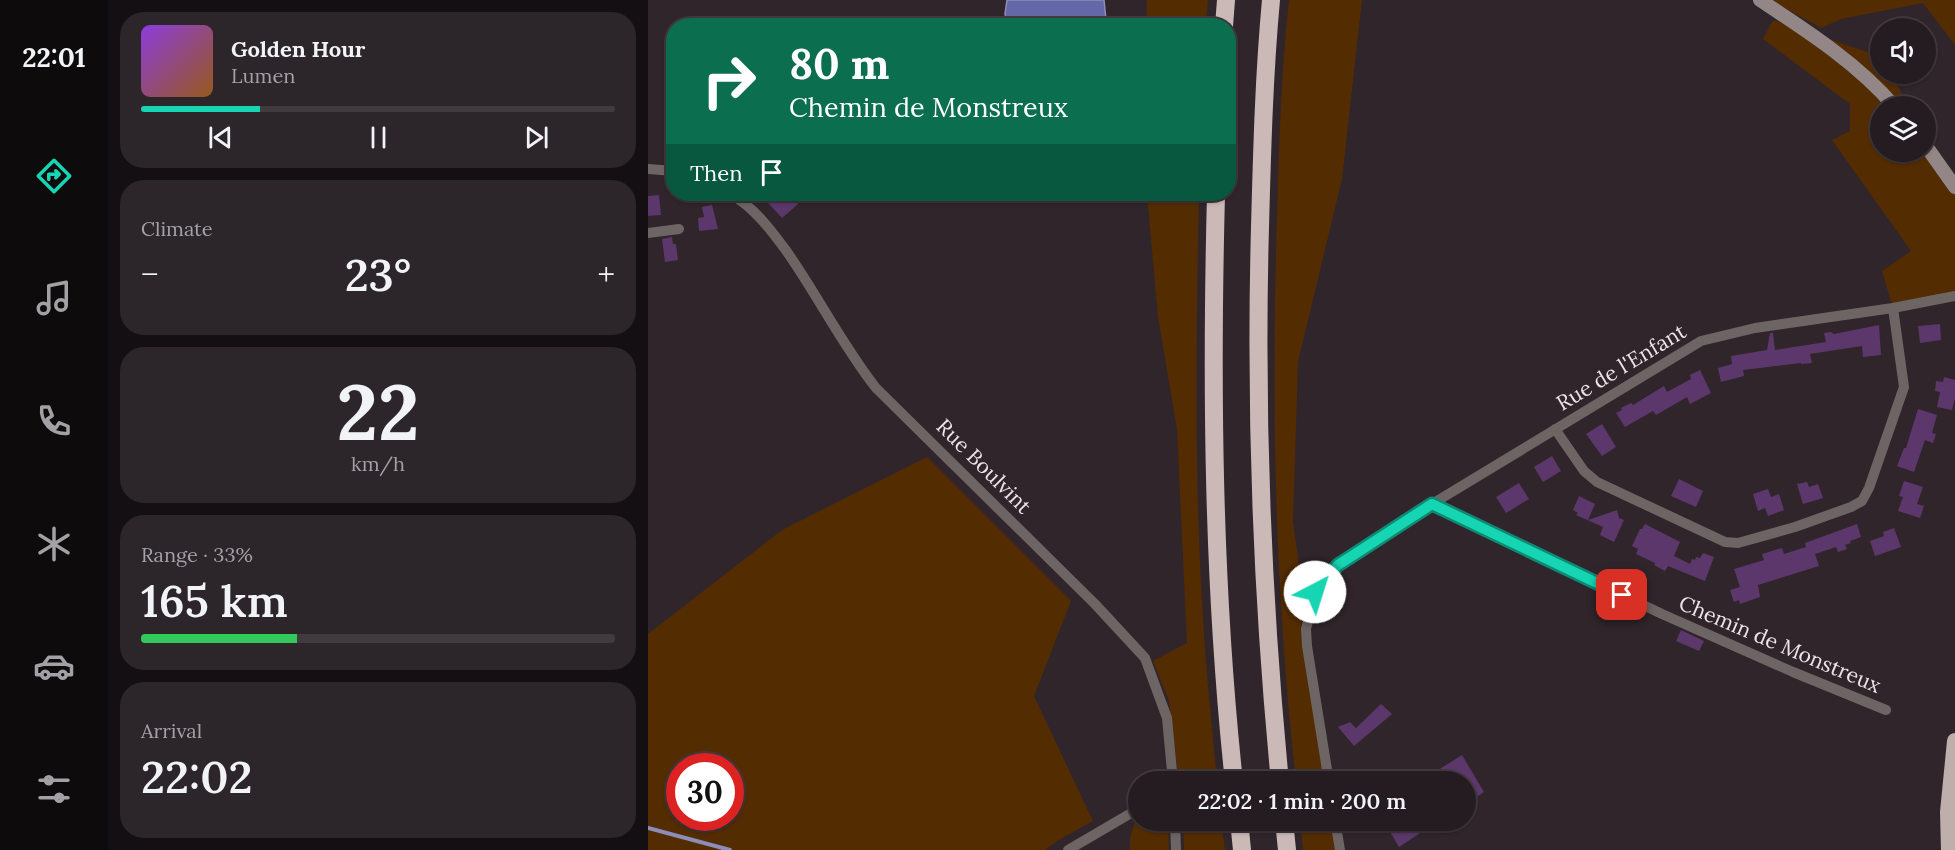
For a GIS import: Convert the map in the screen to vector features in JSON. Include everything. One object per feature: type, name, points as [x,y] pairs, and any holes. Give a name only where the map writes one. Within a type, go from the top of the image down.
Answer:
[{"type":"highway","points":[[1225,18],[1226,0]]},
{"type":"highway","points":[[1271,0],[1262,162],[1258,312],[1259,462],[1266,613],[1279,771]]},
{"type":"highway","points":[[1216,201],[1213,312],[1216,510],[1221,615],[1233,771]]},
{"type":"highway","points":[[1949,850],[1948,813],[1955,741]]},
{"type":"highway","points":[[1240,831],[1242,850]]},
{"type":"highway","points":[[1285,831],[1287,850]]},
{"type":"main road","points":[[1760,0],[1858,70],[1884,96]]},
{"type":"main road","points":[[1936,160],[1955,187]]},
{"type":"street","points":[[648,169],[666,170]]},
{"type":"street","name":"Rue Boulvint","points":[[739,201],[758,216],[774,234],[813,290],[859,366],[876,388],[1095,604],[1145,658],[1167,718],[1172,771]]},
{"type":"street","points":[[648,232],[679,229]]},
{"type":"street","name":"Rue de l'Enfant","points":[[1327,771],[1306,629],[1315,592],[1338,565],[1432,504],[1701,341],[1755,327],[1893,308],[1955,296]]},
{"type":"street","points":[[1555,429],[1584,471],[1597,482],[1725,542],[1738,543],[1806,523],[1862,501],[1869,488],[1904,387],[1893,308]]},
{"type":"street","name":"Chemin de Monstreux","points":[[1432,504],[1662,614],[1886,710]]},
{"type":"street","points":[[1068,850],[1128,815]]},
{"type":"street","points":[[1175,831],[1176,850]]},
{"type":"street","points":[[1337,831],[1340,850]]},
{"type":"shaded area","points":[[1147,0],[1208,0],[1207,18],[1146,18]]},
{"type":"shaded area","points":[[1289,0],[1362,0],[1342,179],[1298,362],[1293,522],[1301,579],[1314,581],[1301,622],[1323,771],[1295,771],[1279,571],[1274,359],[1284,54]]},
{"type":"shaded area","points":[[1771,0],[1955,0],[1955,45],[1923,3],[1841,19],[1821,28]]},
{"type":"shaded area","points":[[1773,20],[1870,53],[1870,84],[1896,84],[1904,96],[1870,96],[1870,162],[1936,162],[1936,150],[1955,181],[1955,296],[1893,308],[1882,271],[1911,251],[1832,140],[1850,131],[1850,104],[1763,39]]},
{"type":"shaded area","points":[[1148,201],[1199,201],[1198,512],[1204,638],[1216,771],[1178,771],[1169,701],[1153,661],[1187,643],[1177,429],[1158,317]]},
{"type":"shaded area","points":[[927,457],[1071,601],[1034,696],[1093,821],[1045,850],[648,850],[648,634],[782,530]]},
{"type":"shaded area","points":[[1132,831],[1168,831],[1169,850],[1130,850]]},
{"type":"shaded area","points":[[1183,831],[1222,831],[1225,850],[1184,850]]},
{"type":"shaded area","points":[[1301,831],[1333,831],[1336,850],[1303,850]]},
{"type":"water","points":[[1007,0],[1104,0],[1106,18],[1006,18]]},
{"type":"building","points":[[659,195],[661,215],[648,216],[648,196]]},
{"type":"building","points":[[766,201],[795,201],[798,204],[782,218]]},
{"type":"building","points":[[712,205],[718,229],[699,231],[698,218],[704,217],[702,207]]},
{"type":"building","points":[[672,237],[673,244],[676,244],[678,260],[665,262],[662,239]]},
{"type":"building","points":[[1940,324],[1941,340],[1920,343],[1918,326]]},
{"type":"building","points":[[1879,325],[1881,355],[1863,357],[1862,346],[1810,354],[1812,363],[1743,370],[1744,376],[1721,382],[1718,368],[1732,364],[1731,356],[1767,350],[1770,333],[1773,333],[1775,350],[1826,342],[1824,333],[1834,334]]},
{"type":"building","points":[[1700,370],[1711,393],[1690,404],[1687,397],[1656,415],[1653,411],[1625,427],[1616,413],[1622,410],[1621,408],[1631,403],[1633,405],[1664,386],[1667,392],[1691,379],[1690,375]]},
{"type":"building","points":[[1944,377],[1955,380],[1952,410],[1937,407],[1940,392],[1935,391],[1936,381],[1943,382]]},
{"type":"building","points":[[1918,409],[1937,415],[1932,433],[1936,434],[1933,443],[1925,440],[1914,472],[1897,466],[1906,448]]},
{"type":"building","points":[[1602,424],[1616,447],[1602,456],[1586,434]]},
{"type":"building","points":[[1552,456],[1561,471],[1543,482],[1534,467]]},
{"type":"building","points":[[1679,479],[1703,491],[1696,507],[1671,496]]},
{"type":"building","points":[[1904,481],[1923,487],[1917,504],[1924,506],[1920,518],[1898,511],[1903,497],[1899,496]]},
{"type":"building","points":[[1807,482],[1809,487],[1818,484],[1823,498],[1803,504],[1797,484]]},
{"type":"building","points":[[1519,483],[1529,499],[1506,513],[1496,497]]},
{"type":"building","points":[[1768,489],[1771,497],[1779,494],[1784,510],[1768,516],[1765,508],[1758,511],[1753,494]]},
{"type":"building","points":[[1579,496],[1595,504],[1588,520],[1617,510],[1619,518],[1624,520],[1614,542],[1600,535],[1603,527],[1576,515],[1578,513],[1573,510]]},
{"type":"building","points":[[1645,524],[1680,542],[1674,556],[1690,564],[1692,559],[1700,558],[1703,553],[1714,557],[1705,581],[1668,566],[1665,571],[1654,565],[1655,563],[1636,554],[1638,549],[1632,546]]},
{"type":"building","points":[[1857,524],[1861,537],[1845,545],[1847,549],[1838,552],[1836,547],[1815,554],[1819,566],[1758,585],[1760,597],[1740,604],[1739,600],[1734,602],[1730,590],[1740,587],[1734,569],[1764,560],[1762,554],[1782,548],[1784,554],[1806,547],[1805,543]]},
{"type":"building","points":[[1894,528],[1901,547],[1875,556],[1870,541],[1884,536],[1883,532]]},
{"type":"building","points":[[1681,630],[1704,641],[1699,651],[1676,641]]},
{"type":"building","points":[[1381,704],[1392,714],[1354,746],[1338,727],[1350,722],[1356,728]]},
{"type":"building","points":[[1462,755],[1472,771],[1437,771]]},
{"type":"building","points":[[1476,779],[1484,792],[1476,797]]},
{"type":"building","points":[[1390,831],[1423,831],[1399,847]]},
{"type":"waterway","points":[[648,828],[730,850]]},
{"type":"route","points":[[1315,592],[1338,565],[1432,504],[1622,595]]}]
